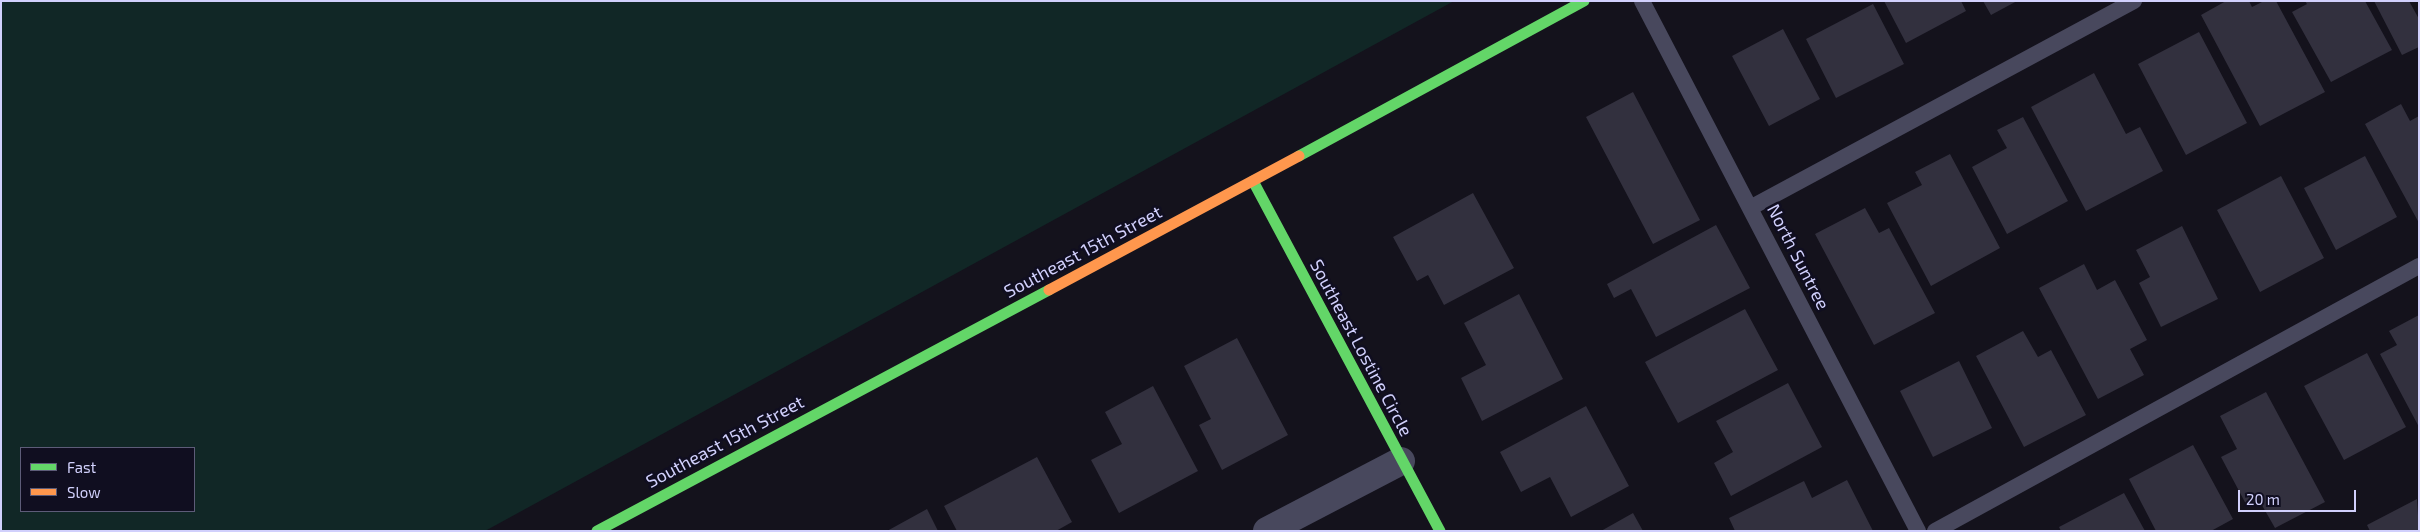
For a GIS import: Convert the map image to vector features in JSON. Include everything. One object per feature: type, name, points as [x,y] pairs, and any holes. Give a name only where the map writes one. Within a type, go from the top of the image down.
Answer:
[{"type":"main road","name":"Southeast 15th Street","points":[[597,531],[1253,182],[1584,1]]},
{"type":"main road","name":"Southeast Lostine Circle","points":[[1253,182],[1440,531]]},
{"type":"street","points":[[1267,531],[1401,461]]},
{"type":"lane","name":"North Suntree","points":[[1642,1],[1918,531]]},
{"type":"lane","points":[[1750,208],[2134,1]]},
{"type":"lane","points":[[1935,531],[2419,266]]},
{"type":"green space","points":[[1,1],[1454,1],[485,531],[1,531]]},
{"type":"building","points":[[1884,1],[1961,1],[1966,11],[1906,43]]},
{"type":"building","points":[[1983,1],[2017,1],[1991,15]]},
{"type":"building","points":[[2226,1],[2249,1],[2252,7],[2264,1],[2276,1],[2325,92],[2260,126],[2201,15]]},
{"type":"building","points":[[2305,1],[2365,1],[2392,50],[2331,82],[2292,12],[2307,4]]},
{"type":"building","points":[[2374,1],[2409,1],[2419,19],[2419,47],[2402,55]]},
{"type":"building","points":[[1873,4],[1904,64],[1836,98],[1806,39]]},
{"type":"building","points":[[1783,29],[1820,99],[1769,126],[1732,56]]},
{"type":"building","points":[[2199,32],[2247,123],[2186,155],[2138,64]]},
{"type":"building","points":[[2094,73],[2126,134],[2140,127],[2163,171],[2086,211],[2031,107]]},
{"type":"building","points":[[1633,92],[1700,220],[1653,244],[1586,117]]},
{"type":"building","points":[[2401,104],[2410,121],[2419,116],[2419,223],[2365,124]]},
{"type":"building","points":[[2023,117],[2068,201],[2007,234],[1972,167],[2007,148],[1997,130]]},
{"type":"building","points":[[1950,154],[2000,248],[1931,286],[1887,203],[1922,185],[1915,172]]},
{"type":"building","points":[[2365,156],[2397,217],[2336,250],[2304,188]]},
{"type":"building","points":[[2281,176],[2324,258],[2260,292],[2217,210]]},
{"type":"building","points":[[1473,193],[1514,268],[1444,305],[1428,275],[1417,281],[1393,237]]},
{"type":"building","points":[[1865,208],[1879,233],[1889,228],[1935,313],[1874,345],[1815,234]]},
{"type":"building","points":[[1716,225],[1750,288],[1656,337],[1631,289],[1614,298],[1607,284]]},
{"type":"building","points":[[2182,226],[2218,299],[2161,327],[2139,283],[2150,277],[2136,250]]},
{"type":"building","points":[[2084,264],[2097,290],[2115,280],[2147,340],[2130,349],[2144,375],[2098,399],[2039,288]]},
{"type":"building","points":[[1519,294],[1563,379],[1482,421],[1461,378],[1486,365],[1464,323]]},
{"type":"building","points":[[1745,309],[1778,370],[1678,423],[1645,362]]},
{"type":"building","points":[[2419,315],[2419,427],[2380,354],[2397,345],[2389,331]]},
{"type":"building","points":[[2023,331],[2038,357],[2051,350],[2086,415],[2024,447],[1976,356]]},
{"type":"building","points":[[1237,338],[1288,435],[1222,470],[1199,425],[1211,419],[1184,366]]},
{"type":"building","points":[[2367,353],[2406,427],[2344,460],[2304,386]]},
{"type":"building","points":[[1959,361],[1992,428],[1933,457],[1900,391]]},
{"type":"building","points":[[1788,383],[1822,447],[1731,496],[1714,463],[1733,452],[1716,421]]},
{"type":"building","points":[[1153,386],[1198,471],[1119,513],[1091,460],[1122,444],[1105,412]]},
{"type":"building","points":[[2266,392],[2325,502],[2275,528],[2259,500],[2247,506],[2221,457],[2237,449],[2220,416]]},
{"type":"building","points":[[1586,406],[1629,486],[1571,517],[1550,477],[1521,492],[1500,452]]},
{"type":"building","points":[[2193,445],[2233,519],[2211,531],[2156,531],[2129,479]]},
{"type":"building","points":[[1037,457],[1072,522],[1056,531],[957,531],[944,506]]},
{"type":"building","points":[[1847,480],[1873,531],[1735,531],[1729,518],[1804,481],[1812,498]]},
{"type":"building","points":[[2124,493],[2145,531],[2061,531],[2059,527]]},
{"type":"building","points":[[2417,499],[2419,531],[2370,531],[2367,525]]},
{"type":"building","points":[[927,509],[938,531],[887,531]]},
{"type":"building","points":[[1633,513],[1643,531],[1601,531]]},
{"type":"traffic: fast","points":[[1299,156],[1584,1]]},
{"type":"traffic: fast","points":[[1253,181],[1440,531]]},
{"type":"traffic: fast","points":[[597,531],[1049,290]]},
{"type":"traffic: slow","points":[[1049,290],[1299,156]]}]
